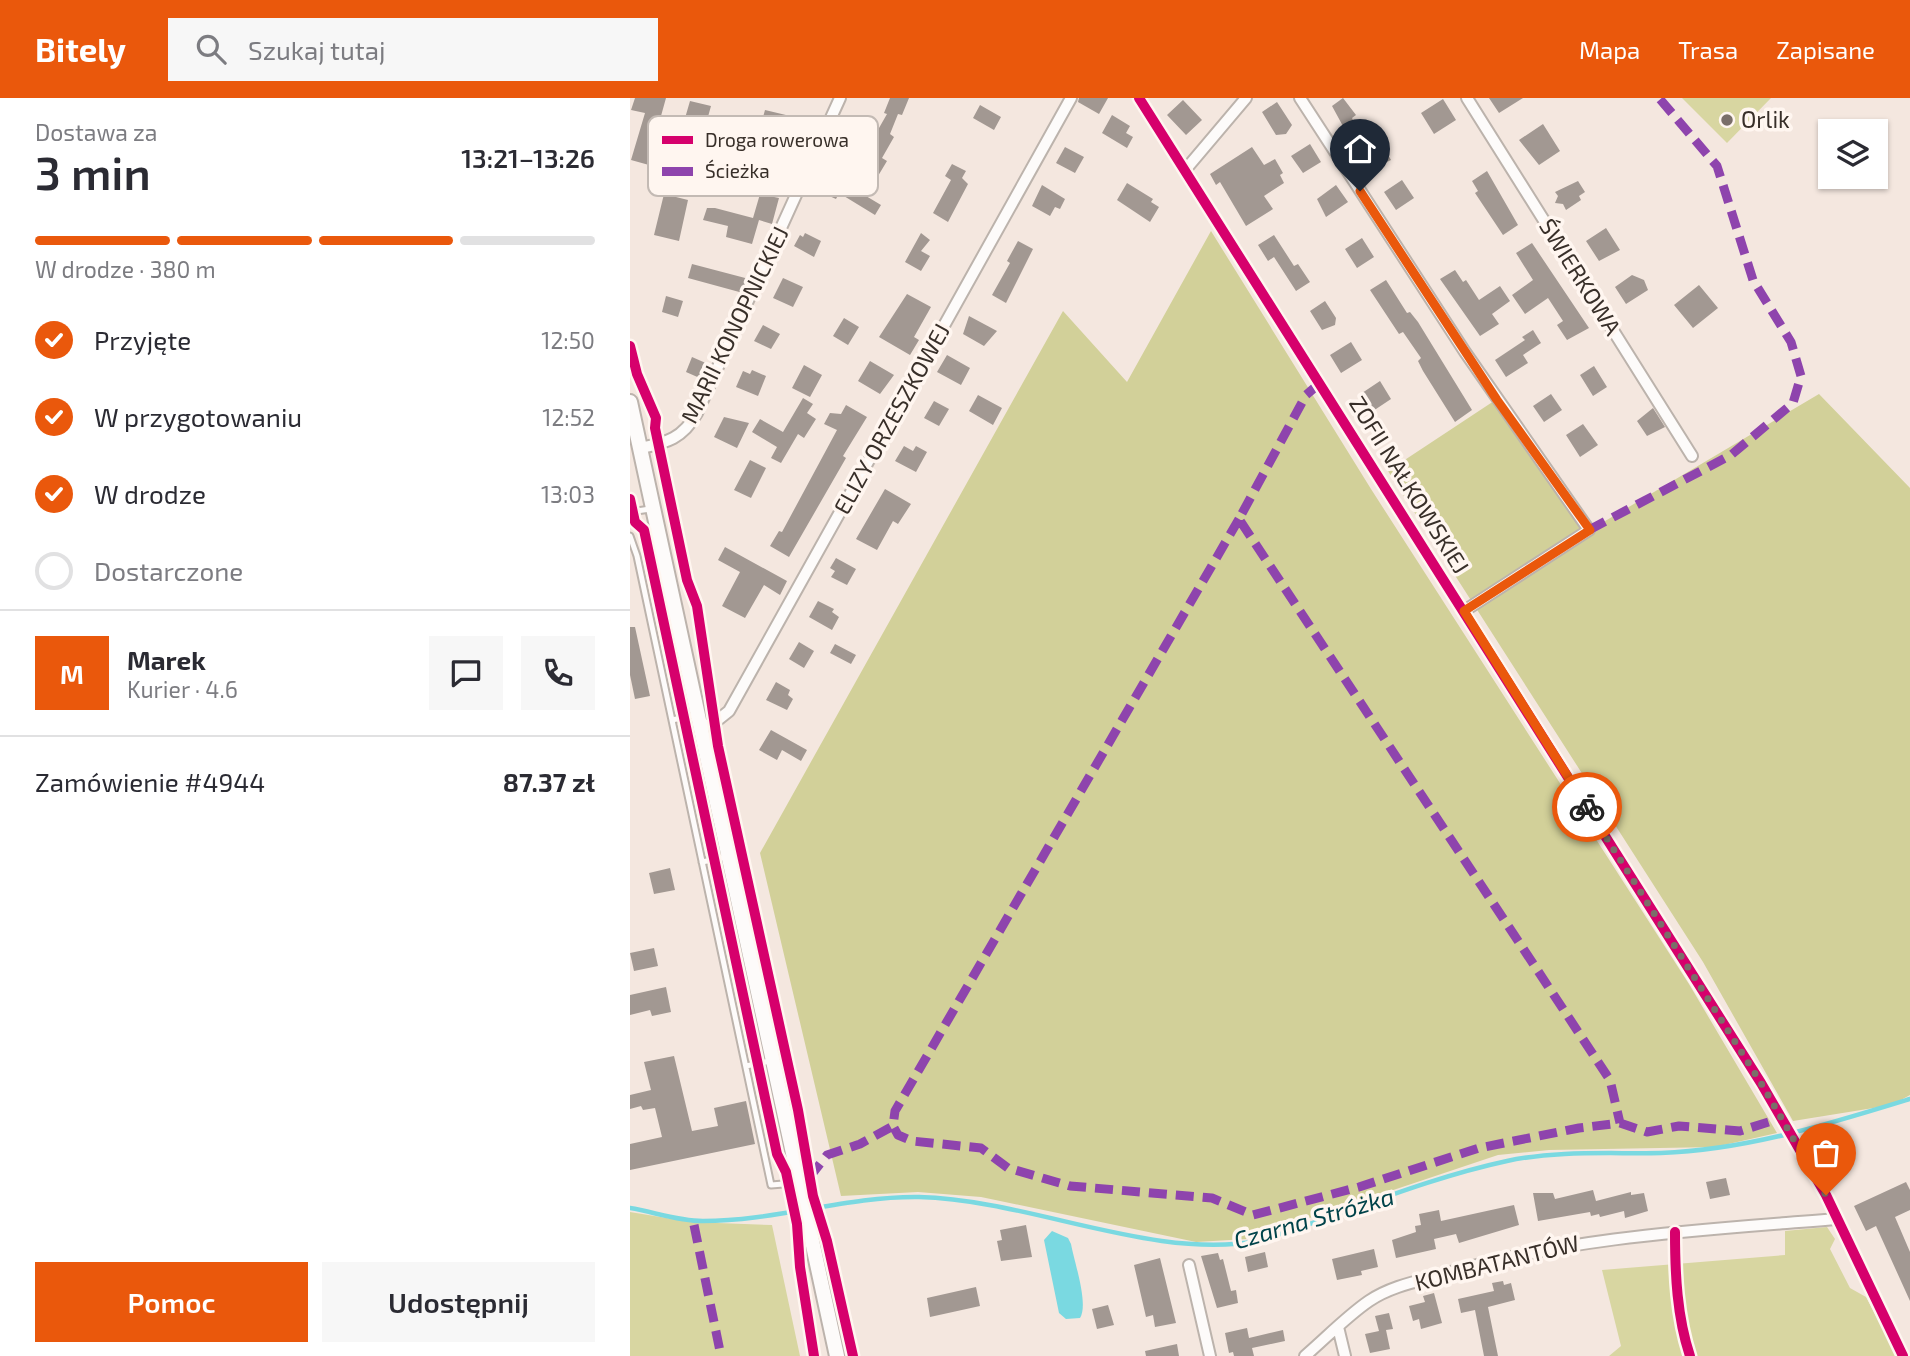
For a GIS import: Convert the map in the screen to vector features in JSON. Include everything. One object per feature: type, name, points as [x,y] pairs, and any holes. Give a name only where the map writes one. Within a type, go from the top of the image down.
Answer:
[{"type":"street","name":"MARII KONOPNICKIEJ","points":[[832,116],[840,98]]},
{"type":"street","name":"ELIZY ORZESZKOWEJ","points":[[700,720],[714,723],[729,711],[1071,98]]},
{"type":"street","name":"ZOFII NAŁKOWSKIEJ","points":[[1139,98],[1464,611],[1787,1129],[1907,1355]]},
{"type":"street","points":[[1186,169],[1246,98]]},
{"type":"street","points":[[1300,98],[1497,400],[1590,530],[1464,611]]},
{"type":"street","name":"ŚWIERKOWA","points":[[1467,98],[1692,456]]},
{"type":"street","name":"MARII KONOPNICKIEJ","points":[[640,449],[669,442],[692,422],[795,196]]},
{"type":"street","points":[[630,402],[837,1356]]},
{"type":"street","name":"KOMBATANTÓW","points":[[1305,1356],[1370,1300],[1390,1290],[1530,1251],[1608,1238],[1837,1219]]},
{"type":"street","points":[[1189,1265],[1210,1356]]},
{"type":"street","points":[[1338,1327],[1345,1356]]},
{"type":"lane","points":[[630,512],[653,508]]},
{"type":"lane","points":[[630,536],[637,556],[771,1185],[800,1182]]},
{"type":"lane","points":[[672,720],[700,720]]},
{"type":"lane","points":[[702,862],[729,857]]},
{"type":"lane","points":[[746,1066],[774,1060]]},
{"type":"shaded area","name":"Orlik","points":[[1682,98],[1771,98],[1727,143]]},
{"type":"shaded area","points":[[1211,231],[1371,489],[1689,984],[1777,1133],[1715,1147],[1549,1150],[1498,1155],[1247,1239],[1196,1242],[981,1197],[918,1192],[841,1196],[760,853],[1063,311],[1127,382]]},
{"type":"shaded area","points":[[1819,394],[1910,488],[1910,1095],[1892,1105],[1793,1121],[1703,962],[1388,471],[1497,399],[1590,530]]},
{"type":"shaded area","points":[[630,1212],[691,1222],[772,1225],[800,1356],[630,1356]]},
{"type":"shaded area","points":[[1827,1227],[1835,1239],[1830,1249],[1850,1288],[1866,1297],[1897,1356],[1609,1356],[1621,1346],[1602,1270],[1785,1255],[1785,1231]]},
{"type":"water","points":[[1052,1231],[1068,1238],[1071,1244],[1082,1293],[1080,1318],[1066,1319],[1059,1313],[1044,1240]]},
{"type":"building","points":[[635,98],[666,98],[661,116],[648,116],[648,165],[631,160],[645,113],[631,110]]},
{"type":"building","points":[[890,98],[909,98],[902,115],[898,114],[890,134],[894,137],[882,158],[887,161],[878,176],[878,130],[887,114],[884,113]]},
{"type":"building","points":[[1079,98],[1108,98],[1099,114],[1078,102]]},
{"type":"building","points":[[1343,98],[1356,115],[1352,118],[1354,122],[1344,128],[1332,106]]},
{"type":"building","points":[[1489,98],[1523,98],[1499,113]]},
{"type":"building","points":[[1443,99],[1456,120],[1434,134],[1421,113]]},
{"type":"building","points":[[1183,100],[1202,120],[1186,135],[1167,115]]},
{"type":"building","points":[[690,101],[711,106],[708,116],[686,116]]},
{"type":"building","points":[[1277,102],[1292,125],[1286,134],[1276,135],[1262,112]]},
{"type":"building","points":[[980,105],[1001,117],[994,130],[973,118]]},
{"type":"building","points":[[765,110],[790,116],[763,116]]},
{"type":"building","points":[[1112,115],[1130,126],[1126,133],[1133,137],[1127,148],[1102,133]]},
{"type":"building","points":[[1543,124],[1560,151],[1539,165],[1519,140]]},
{"type":"building","points":[[1378,137],[1391,160],[1372,169],[1360,148]]},
{"type":"building","points":[[1310,144],[1321,162],[1303,173],[1291,156]]},
{"type":"building","points":[[1065,147],[1084,157],[1075,173],[1056,163]]},
{"type":"building","points":[[1252,147],[1264,165],[1275,159],[1283,173],[1280,175],[1284,183],[1264,196],[1273,209],[1246,226],[1220,182],[1216,185],[1210,174]]},
{"type":"building","points":[[952,164],[966,171],[962,178],[968,184],[948,222],[933,213],[951,180],[945,176]]},
{"type":"building","points":[[1487,171],[1518,225],[1503,235],[1475,193],[1478,191],[1472,181]]},
{"type":"building","points":[[1402,180],[1414,198],[1396,210],[1384,192]]},
{"type":"building","points":[[1578,181],[1585,192],[1579,196],[1581,200],[1566,210],[1563,204],[1555,203],[1558,196],[1555,192]]},
{"type":"building","points":[[1127,183],[1153,199],[1151,202],[1159,207],[1150,222],[1117,200]]},
{"type":"building","points":[[1042,185],[1065,199],[1060,209],[1055,207],[1050,216],[1032,206]]},
{"type":"building","points":[[1336,185],[1348,202],[1326,217],[1317,199]]},
{"type":"building","points":[[664,196],[688,200],[679,241],[654,235]]},
{"type":"building","points":[[759,196],[779,198],[772,224],[759,220],[752,244],[726,237],[728,226],[703,220],[707,208],[753,218]]},
{"type":"building","points":[[844,196],[866,196],[881,205],[875,215]]},
{"type":"building","points":[[1606,228],[1620,250],[1599,261],[1586,241]]},
{"type":"building","points":[[805,233],[821,241],[814,257],[794,246],[800,235],[803,237]]},
{"type":"building","points":[[921,233],[930,240],[921,251],[930,256],[921,271],[905,262]]},
{"type":"building","points":[[1274,235],[1294,266],[1298,264],[1310,282],[1296,291],[1274,257],[1268,261],[1258,245]]},
{"type":"building","points":[[1362,238],[1374,257],[1357,268],[1345,249]]},
{"type":"building","points":[[1018,241],[1033,249],[1006,303],[992,295],[1010,263],[1007,261]]},
{"type":"building","points":[[1532,243],[1589,328],[1567,340],[1557,325],[1563,321],[1548,298],[1525,314],[1512,295],[1533,280],[1516,253]]},
{"type":"building","points":[[692,264],[749,279],[743,293],[688,278]]},
{"type":"building","points":[[1455,270],[1463,282],[1466,280],[1479,300],[1500,286],[1510,301],[1492,314],[1499,324],[1480,336],[1440,279]]},
{"type":"building","points":[[1632,275],[1644,280],[1648,290],[1626,304],[1615,287]]},
{"type":"building","points":[[783,278],[803,287],[793,307],[773,298]]},
{"type":"building","points":[[1386,280],[1407,313],[1410,312],[1418,322],[1472,410],[1455,422],[1423,371],[1418,361],[1421,358],[1403,332],[1399,334],[1370,290]]},
{"type":"building","points":[[1699,285],[1718,308],[1693,328],[1674,305]]},
{"type":"building","points":[[907,294],[931,307],[914,337],[919,340],[910,355],[879,337]]},
{"type":"building","points":[[666,296],[683,301],[678,317],[662,312]]},
{"type":"building","points":[[1325,301],[1336,318],[1335,325],[1322,330],[1310,311]]},
{"type":"building","points":[[969,316],[997,331],[984,346],[963,334]]},
{"type":"building","points":[[844,318],[859,327],[848,345],[833,336]]},
{"type":"building","points":[[763,325],[780,334],[771,349],[754,341]]},
{"type":"building","points":[[1533,330],[1541,343],[1523,355],[1528,363],[1506,377],[1495,360],[1525,340],[1522,337]]},
{"type":"building","points":[[1351,342],[1362,360],[1341,373],[1330,355]]},
{"type":"building","points":[[947,355],[970,368],[961,385],[937,372]]},
{"type":"building","points":[[692,357],[708,364],[702,379],[686,372]]},
{"type":"building","points":[[870,361],[894,375],[880,394],[858,381]]},
{"type":"building","points":[[804,365],[822,375],[810,397],[792,388]]},
{"type":"building","points":[[1594,366],[1607,387],[1593,396],[1580,375]]},
{"type":"building","points":[[752,370],[766,376],[758,396],[736,387],[743,371],[750,374]]},
{"type":"building","points":[[1380,381],[1391,399],[1373,411],[1362,393]]},
{"type":"building","points":[[1551,394],[1562,410],[1544,422],[1533,406]]},
{"type":"building","points":[[978,395],[1002,408],[993,425],[969,411]]},
{"type":"building","points":[[803,398],[813,404],[807,413],[816,419],[804,438],[798,434],[781,463],[771,458],[777,447],[752,432],[760,419],[783,432]]},
{"type":"building","points":[[934,401],[949,409],[939,426],[924,418]]},
{"type":"building","points":[[846,405],[867,417],[789,557],[770,546],[779,531],[782,532],[837,430],[824,424],[830,413],[841,414]]},
{"type":"building","points":[[1653,408],[1665,427],[1647,436],[1637,421]]},
{"type":"building","points":[[724,417],[749,423],[737,448],[714,437]]},
{"type":"building","points":[[1583,424],[1598,445],[1580,457],[1566,435]]},
{"type":"building","points":[[904,446],[913,451],[916,446],[927,452],[916,472],[895,461]]},
{"type":"building","points":[[750,460],[766,468],[751,498],[734,490]]},
{"type":"building","points":[[885,489],[911,504],[898,524],[893,521],[877,550],[856,539]]},
{"type":"building","points":[[725,547],[787,581],[780,595],[764,585],[745,618],[722,606],[740,572],[718,560]]},
{"type":"building","points":[[836,558],[856,569],[847,585],[831,577],[835,571],[830,568]]},
{"type":"building","points":[[818,601],[834,609],[832,612],[839,617],[832,630],[809,617]]},
{"type":"building","points":[[630,627],[635,627],[650,696],[635,699],[630,675]]},
{"type":"building","points":[[799,642],[814,651],[804,668],[789,659]]},
{"type":"building","points":[[835,644],[856,655],[851,664],[830,653]]},
{"type":"building","points":[[776,682],[790,690],[788,695],[793,699],[787,710],[766,700]]},
{"type":"building","points":[[771,730],[807,750],[801,761],[782,750],[777,760],[759,750]]},
{"type":"building","points":[[670,868],[675,890],[654,894],[649,873]]},
{"type":"building","points":[[654,948],[658,966],[634,971],[630,953]]},
{"type":"building","points":[[666,987],[671,1012],[652,1016],[650,1010],[630,1015],[630,995]]},
{"type":"building","points":[[674,1056],[692,1131],[718,1126],[714,1108],[746,1101],[755,1144],[630,1170],[630,1144],[662,1137],[655,1108],[643,1110],[641,1106],[630,1109],[630,1095],[651,1090],[644,1062]]},
{"type":"building","points":[[1726,1178],[1730,1195],[1710,1199],[1706,1182]]},
{"type":"building","points":[[1906,1182],[1910,1190],[1910,1210],[1895,1217],[1910,1252],[1910,1301],[1876,1226],[1866,1231],[1854,1206]]},
{"type":"building","points":[[1593,1190],[1596,1201],[1631,1192],[1631,1195],[1644,1193],[1648,1211],[1625,1218],[1624,1211],[1600,1217],[1599,1214],[1591,1216],[1590,1212],[1538,1221],[1533,1193],[1553,1193],[1555,1199]]},
{"type":"building","points":[[1514,1205],[1519,1225],[1459,1243],[1456,1234],[1434,1239],[1436,1249],[1396,1258],[1392,1240],[1416,1232],[1415,1226],[1421,1225],[1419,1214],[1439,1210],[1441,1221]]},
{"type":"building","points":[[1026,1225],[1032,1257],[1001,1261],[997,1241],[1002,1240],[1000,1230]]},
{"type":"building","points":[[1374,1249],[1378,1267],[1361,1271],[1362,1275],[1337,1280],[1332,1259]]},
{"type":"building","points":[[1265,1252],[1268,1267],[1248,1272],[1245,1257]]},
{"type":"building","points":[[1218,1253],[1220,1260],[1223,1259],[1231,1291],[1236,1290],[1238,1303],[1217,1308],[1201,1256]]},
{"type":"building","points":[[1160,1258],[1176,1323],[1155,1327],[1153,1315],[1146,1317],[1134,1265]]},
{"type":"building","points":[[1503,1281],[1504,1285],[1511,1283],[1515,1300],[1488,1307],[1498,1356],[1484,1356],[1475,1310],[1461,1313],[1458,1299],[1494,1291],[1492,1283]]},
{"type":"building","points":[[976,1287],[980,1306],[930,1317],[927,1298]]},
{"type":"building","points":[[1434,1293],[1442,1323],[1421,1329],[1419,1319],[1413,1321],[1409,1306],[1425,1302],[1423,1296]]},
{"type":"building","points":[[1108,1305],[1114,1325],[1097,1329],[1092,1309]]},
{"type":"building","points":[[1389,1313],[1393,1329],[1386,1330],[1390,1349],[1370,1353],[1365,1334],[1379,1331],[1375,1316]]},
{"type":"building","points":[[1247,1328],[1249,1338],[1283,1330],[1285,1341],[1252,1348],[1254,1356],[1234,1356],[1233,1352],[1229,1353],[1225,1333]]},
{"type":"building","points":[[1177,1344],[1179,1356],[1146,1356],[1145,1351]]},
{"type":"waterway","name":"Czarna Stróżka","points":[[630,1208],[694,1221],[730,1220],[865,1200],[919,1197],[1004,1208],[1175,1243],[1217,1245],[1259,1241],[1414,1187],[1507,1161],[1565,1154],[1661,1153],[1724,1147],[1818,1126],[1910,1099]]},
{"type":"marked path","points":[[1589,530],[1731,455],[1793,403],[1801,376],[1791,342],[1753,280],[1717,166],[1659,98]]},
{"type":"marked path","points":[[1320,383],[1306,395],[1239,519],[1610,1080],[1620,1123]]},
{"type":"marked path","points":[[1239,519],[895,1111],[893,1126],[898,1135],[912,1141],[981,1148],[1008,1168],[1070,1186],[1212,1198],[1253,1215],[1359,1187],[1479,1148],[1579,1128],[1620,1123],[1647,1132],[1679,1126],[1740,1131],[1781,1118]]},
{"type":"marked path","points":[[809,1178],[827,1155],[860,1144],[893,1126]]},
{"type":"marked path","points":[[694,1225],[721,1356]]},
{"type":"cycle path","points":[[1139,98],[1761,1083],[1826,1195],[1903,1356]]},
{"type":"cycle path","points":[[630,346],[637,374],[656,418],[655,428],[687,580],[697,606],[718,746],[798,1110],[813,1196],[827,1241],[853,1356]]},
{"type":"cycle path","points":[[630,499],[635,522],[644,530],[777,1154],[786,1172],[797,1224],[800,1267],[814,1356]]},
{"type":"cycle path","points":[[1675,1232],[1678,1295],[1690,1356]]},
{"type":"way so far","points":[[1587,807],[1761,1083],[1826,1195]]},
{"type":"place","name":"Orlik","points":[[1727,120]]},
{"type":"route","points":[[1360,191],[1497,400],[1590,530],[1464,611],[1587,807]]}]
